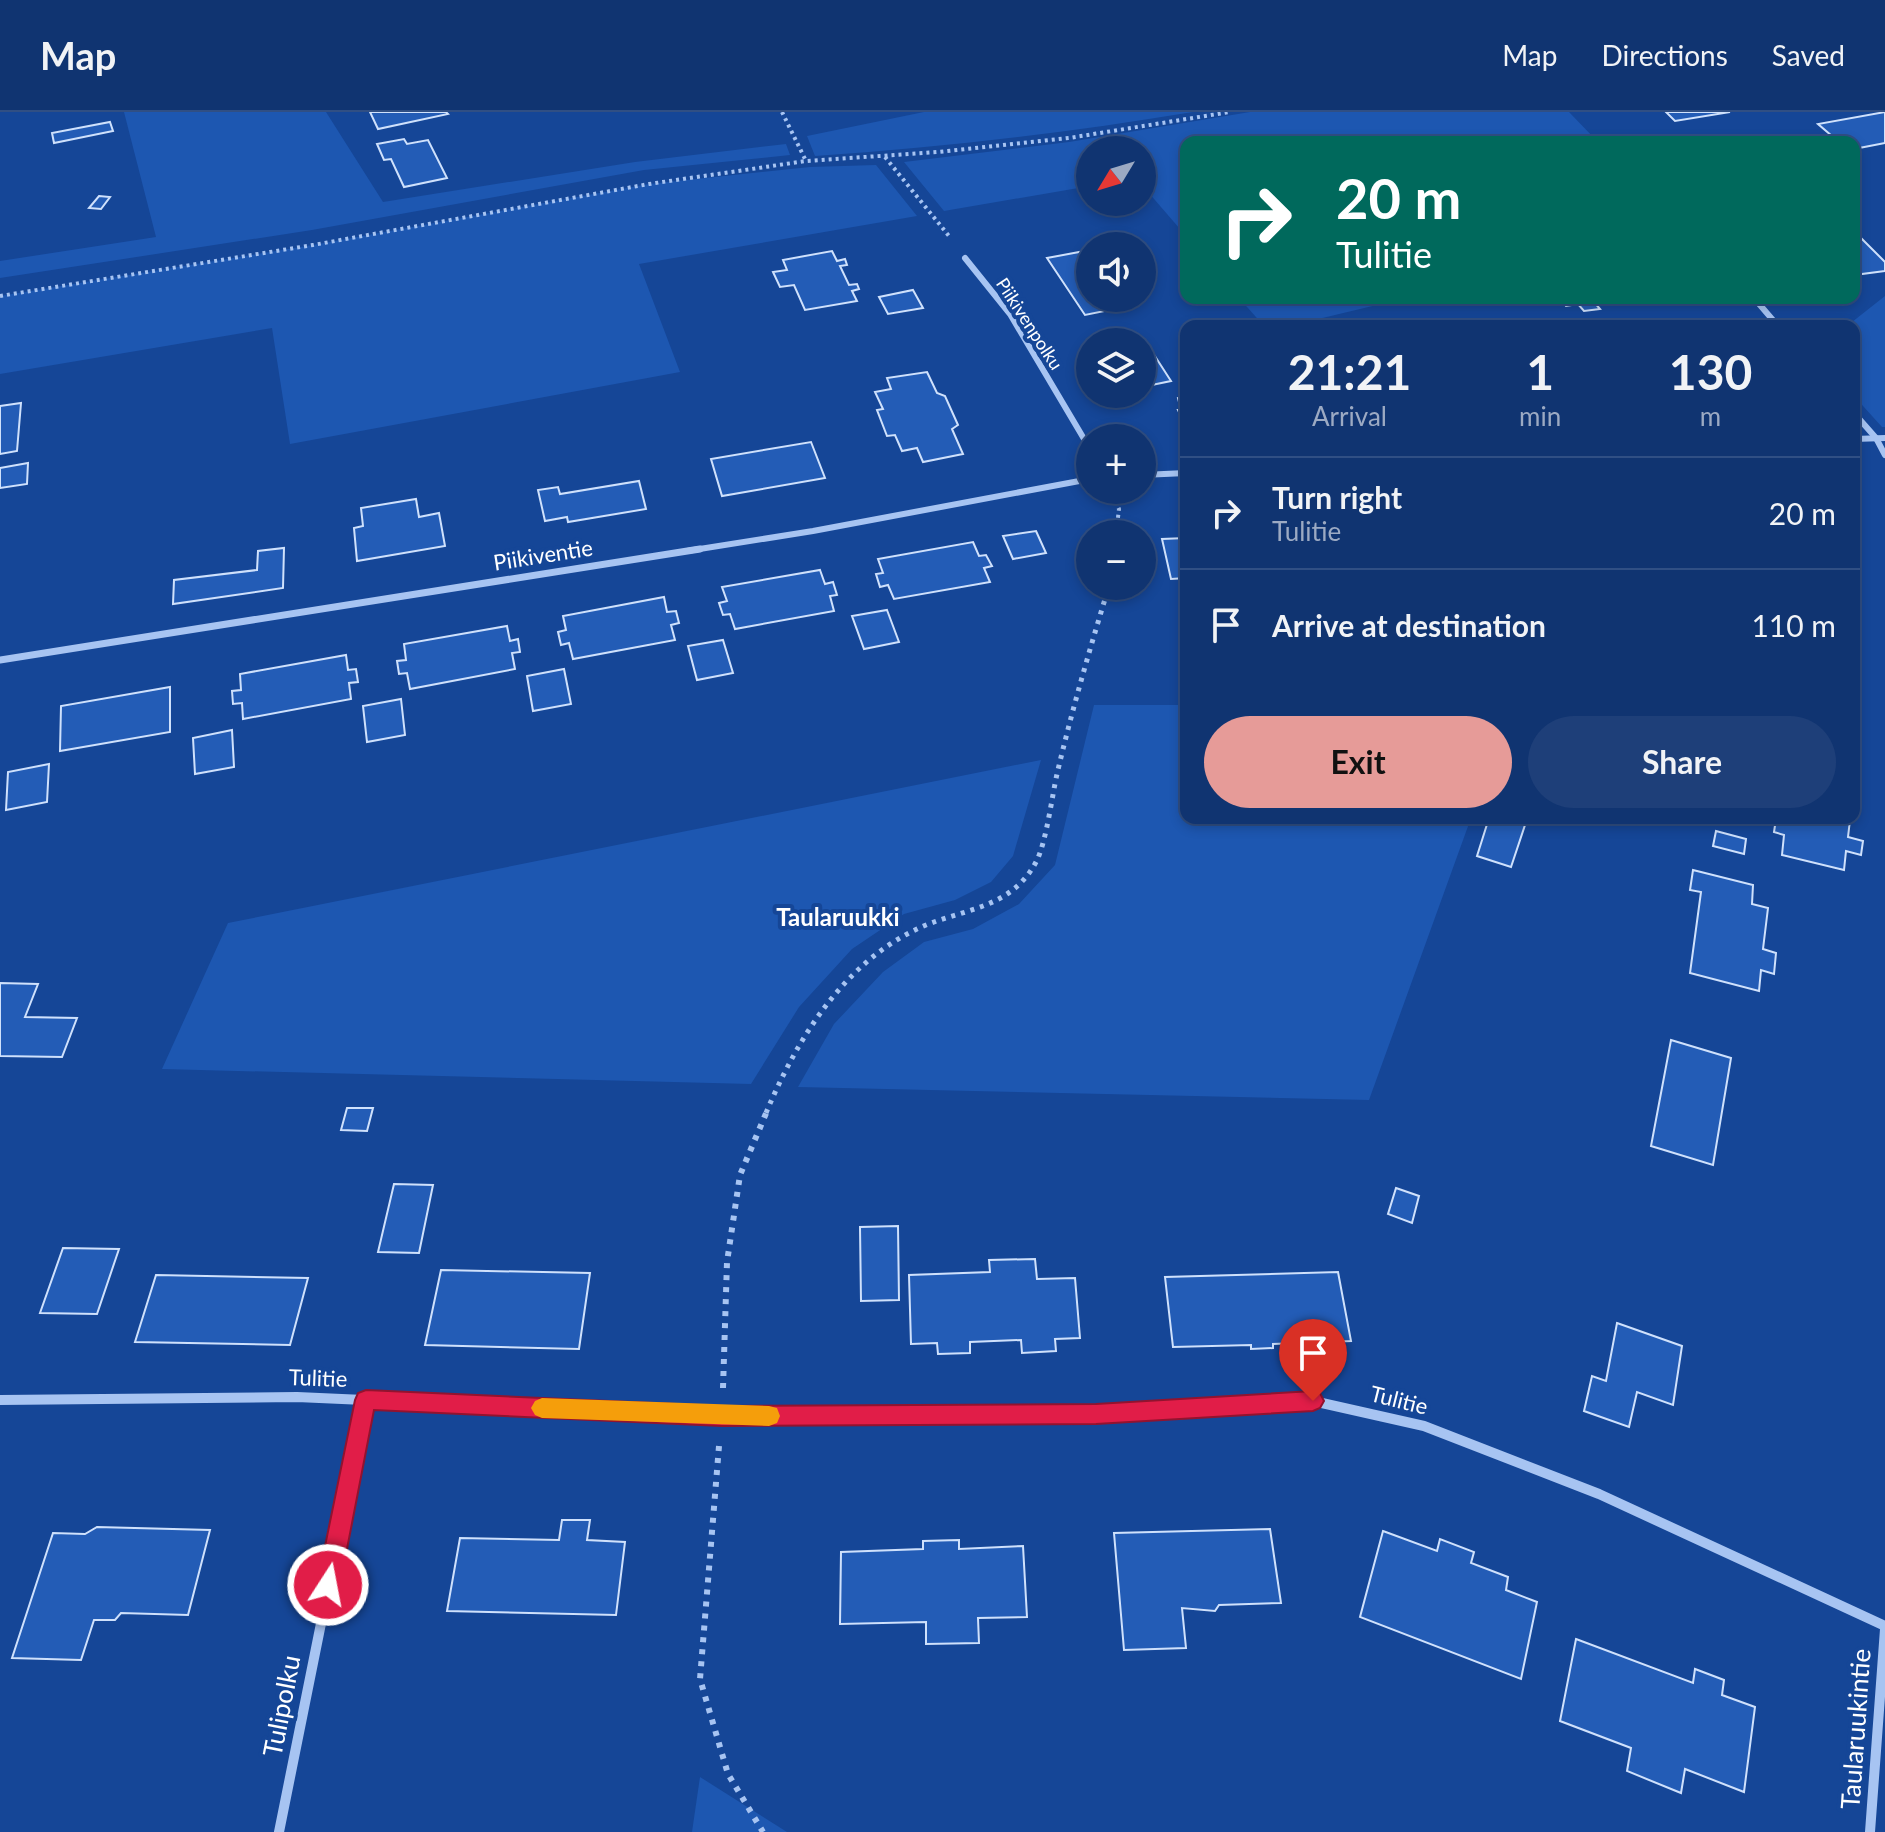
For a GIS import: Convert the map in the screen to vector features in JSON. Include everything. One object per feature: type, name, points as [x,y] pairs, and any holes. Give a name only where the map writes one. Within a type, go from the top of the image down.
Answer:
[{"type":"street","name":"Piikivenpolku","points":[[965,258],[1010,314],[1076,425]]},
{"type":"street","points":[[1759,304],[1773,320]]},
{"type":"street","points":[[1860,420],[1876,438],[1885,455]]},
{"type":"street","points":[[1860,439],[1885,438]]},
{"type":"street","points":[[1156,474],[1180,473]]},
{"type":"street","name":"Piikiventie","points":[[0,660],[813,531],[1076,482]]},
{"type":"street","name":"Tulitie","points":[[0,1400],[297,1397],[722,1416],[1096,1414],[1313,1401],[1424,1426],[1584,1489],[1885,1627]]},
{"type":"street","name":"Tulipolku","points":[[279,1832],[366,1400]]},
{"type":"street","name":"Taularuukintie","points":[[1870,1832],[1885,1627]]},
{"type":"path","points":[[782,112],[806,161]]},
{"type":"path","points":[[0,296],[299,248],[649,184],[806,161],[884,157],[1069,138],[1230,112]]},
{"type":"path","points":[[884,157],[965,258]]},
{"type":"path","points":[[763,1832],[728,1774],[700,1679],[707,1566],[722,1416],[727,1262],[740,1175],[778,1084],[817,1016],[866,960],[918,928],[967,914],[1009,893],[1036,862],[1079,682],[1105,600]]},
{"type":"shaded area","points":[[124,112],[326,112],[383,202],[635,162],[786,144],[790,155],[644,170],[312,230],[0,278],[0,261],[156,237]]},
{"type":"shaded area","points":[[924,112],[1193,112],[1004,138],[815,156],[807,136]]},
{"type":"shaded area","points":[[1250,112],[1569,112],[1592,136],[1180,136],[1180,229],[1156,201],[1156,136],[1105,136]]},
{"type":"shaded area","points":[[1076,141],[1076,188],[944,211],[904,162]]},
{"type":"shaded area","points":[[876,165],[917,216],[639,264],[680,372],[290,444],[272,328],[0,374],[0,296],[313,245],[649,184],[810,167]]},
{"type":"shaded area","points":[[1885,296],[1885,427],[1860,403],[1860,320],[1855,320]]},
{"type":"shaded area","points":[[1244,304],[1381,304],[1314,320],[1259,320]]},
{"type":"shaded area","points":[[1094,705],[1180,705],[1180,824],[1469,824],[1369,1100],[798,1087],[834,1024],[883,972],[924,942],[973,929],[1019,904],[1055,865]]},
{"type":"shaded area","points":[[1041,760],[1013,856],[991,882],[955,900],[904,914],[852,949],[799,1007],[751,1084],[162,1069],[228,923]]},
{"type":"shaded area","points":[[700,1777],[787,1832],[692,1832]]},
{"type":"building","points":[[370,112],[446,112],[448,114],[378,129]]},
{"type":"building","points":[[1666,112],[1730,112],[1675,121]]},
{"type":"building","points":[[1885,112],[1885,143],[1860,148],[1860,136],[1832,136],[1818,124]]},
{"type":"building","points":[[110,122],[113,131],[54,143],[52,133]]},
{"type":"building","points":[[404,139],[407,144],[428,140],[447,178],[404,187],[391,159],[384,160],[377,144]]},
{"type":"building","points":[[99,196],[110,197],[101,209],[89,208]]},
{"type":"building","points":[[1860,237],[1885,262],[1885,271],[1860,274]]},
{"type":"building","points":[[832,251],[837,261],[845,259],[847,265],[840,266],[849,285],[857,284],[859,289],[852,291],[857,301],[805,310],[794,285],[780,287],[773,272],[787,270],[783,260]]},
{"type":"building","points":[[1076,253],[1076,302],[1047,258]]},
{"type":"building","points":[[913,290],[923,308],[888,314],[879,297]]},
{"type":"building","points":[[1578,304],[1596,304],[1600,309],[1584,311]]},
{"type":"building","points":[[1156,358],[1171,381],[1156,384]]},
{"type":"building","points":[[927,372],[937,393],[945,396],[958,425],[952,429],[963,454],[923,462],[917,448],[902,451],[895,435],[887,436],[877,410],[883,409],[875,392],[891,389],[887,378]]},
{"type":"building","points":[[21,403],[17,451],[0,454],[0,406]]},
{"type":"building","points":[[811,442],[825,478],[722,496],[711,459]]},
{"type":"building","points":[[28,463],[27,484],[0,488],[0,468]]},
{"type":"building","points":[[639,481],[646,509],[568,522],[567,517],[545,521],[538,490],[558,487],[560,494]]},
{"type":"building","points":[[416,499],[419,517],[439,513],[445,546],[357,561],[354,528],[363,526],[361,508]]},
{"type":"building","points":[[1036,531],[1046,553],[1013,559],[1003,536]]},
{"type":"building","points":[[1180,538],[1180,578],[1171,579],[1162,539]]},
{"type":"building","points":[[973,542],[979,556],[986,555],[992,566],[984,568],[990,582],[894,599],[888,585],[880,587],[876,574],[883,573],[878,559]]},
{"type":"building","points":[[284,548],[283,588],[173,604],[174,580],[257,570],[258,551]]},
{"type":"building","points":[[820,570],[825,584],[833,582],[837,595],[830,596],[834,611],[735,629],[730,614],[723,615],[719,603],[727,601],[722,587]]},
{"type":"building","points":[[664,597],[667,612],[676,611],[679,623],[671,625],[675,640],[573,659],[569,643],[561,645],[558,632],[566,630],[563,616]]},
{"type":"building","points":[[887,610],[899,642],[864,649],[852,616]]},
{"type":"building","points":[[507,626],[510,641],[518,639],[520,652],[512,653],[515,669],[410,689],[407,673],[399,674],[397,661],[406,660],[404,644]]},
{"type":"building","points":[[723,640],[733,673],[697,680],[688,646]]},
{"type":"building","points":[[346,655],[348,670],[356,669],[358,682],[349,683],[351,699],[243,719],[242,703],[233,704],[232,691],[241,690],[240,674]]},
{"type":"building","points":[[564,669],[571,704],[533,711],[527,676]]},
{"type":"building","points":[[170,687],[170,732],[60,751],[61,706]]},
{"type":"building","points":[[401,699],[405,735],[367,742],[363,706]]},
{"type":"building","points":[[232,730],[234,767],[195,774],[193,738]]},
{"type":"building","points":[[49,764],[47,802],[6,810],[8,772]]},
{"type":"building","points":[[1487,824],[1525,824],[1511,867],[1477,856]]},
{"type":"building","points":[[1775,824],[1850,824],[1848,837],[1863,841],[1861,855],[1846,851],[1844,870],[1782,855],[1784,835],[1774,832]]},
{"type":"building","points":[[1716,831],[1746,839],[1744,854],[1713,846]]},
{"type":"building","points":[[1693,870],[1753,885],[1752,904],[1768,908],[1763,949],[1776,953],[1774,974],[1761,970],[1759,991],[1690,973],[1701,892],[1690,890]]},
{"type":"building","points":[[0,983],[38,984],[25,1017],[77,1018],[62,1057],[0,1056]]},
{"type":"building","points":[[1671,1040],[1731,1058],[1713,1165],[1651,1146]]},
{"type":"building","points":[[347,1108],[373,1108],[367,1131],[341,1130]]},
{"type":"building","points":[[394,1184],[433,1185],[419,1253],[378,1252]]},
{"type":"building","points":[[1396,1188],[1419,1196],[1412,1223],[1388,1214]]},
{"type":"building","points":[[898,1226],[899,1300],[861,1301],[860,1227]]},
{"type":"building","points":[[63,1248],[119,1249],[97,1314],[40,1313]]},
{"type":"building","points":[[1035,1259],[1037,1279],[1075,1278],[1080,1338],[1055,1339],[1056,1351],[1022,1353],[1021,1340],[970,1342],[970,1353],[938,1354],[937,1343],[911,1344],[909,1275],[990,1272],[989,1260]]},
{"type":"building","points":[[441,1270],[590,1273],[579,1349],[425,1345]]},
{"type":"building","points":[[1338,1272],[1351,1341],[1273,1344],[1273,1348],[1251,1349],[1251,1345],[1173,1347],[1165,1277]]},
{"type":"building","points":[[156,1275],[308,1278],[290,1345],[135,1342]]},
{"type":"building","points":[[1617,1323],[1682,1346],[1673,1405],[1637,1392],[1629,1427],[1584,1411],[1592,1376],[1606,1381]]},
{"type":"building","points":[[562,1520],[590,1520],[587,1540],[625,1542],[616,1615],[447,1611],[460,1538],[559,1540]]},
{"type":"building","points":[[97,1527],[210,1530],[188,1615],[121,1613],[115,1620],[94,1620],[81,1660],[12,1658],[53,1533],[85,1534]]},
{"type":"building","points":[[1270,1529],[1281,1603],[1219,1605],[1215,1611],[1182,1608],[1186,1648],[1124,1650],[1114,1533]]},
{"type":"building","points":[[1383,1531],[1437,1551],[1440,1539],[1474,1552],[1471,1563],[1508,1577],[1506,1590],[1537,1602],[1521,1679],[1360,1617]]},
{"type":"building","points":[[959,1540],[959,1549],[1023,1546],[1027,1617],[978,1618],[979,1643],[926,1644],[926,1622],[840,1624],[841,1552],[923,1549],[923,1541]]},
{"type":"building","points":[[1576,1639],[1693,1683],[1695,1669],[1724,1680],[1722,1695],[1755,1707],[1744,1792],[1685,1769],[1681,1793],[1627,1771],[1631,1748],[1560,1721]]},
{"type":"slow traffic","points":[[542,1408],[769,1416]]},
{"type":"district","name":"Taularuukki","points":[[838,918]]},
{"type":"route","points":[[328,1585],[366,1400],[722,1416],[1096,1414],[1313,1401]]}]
